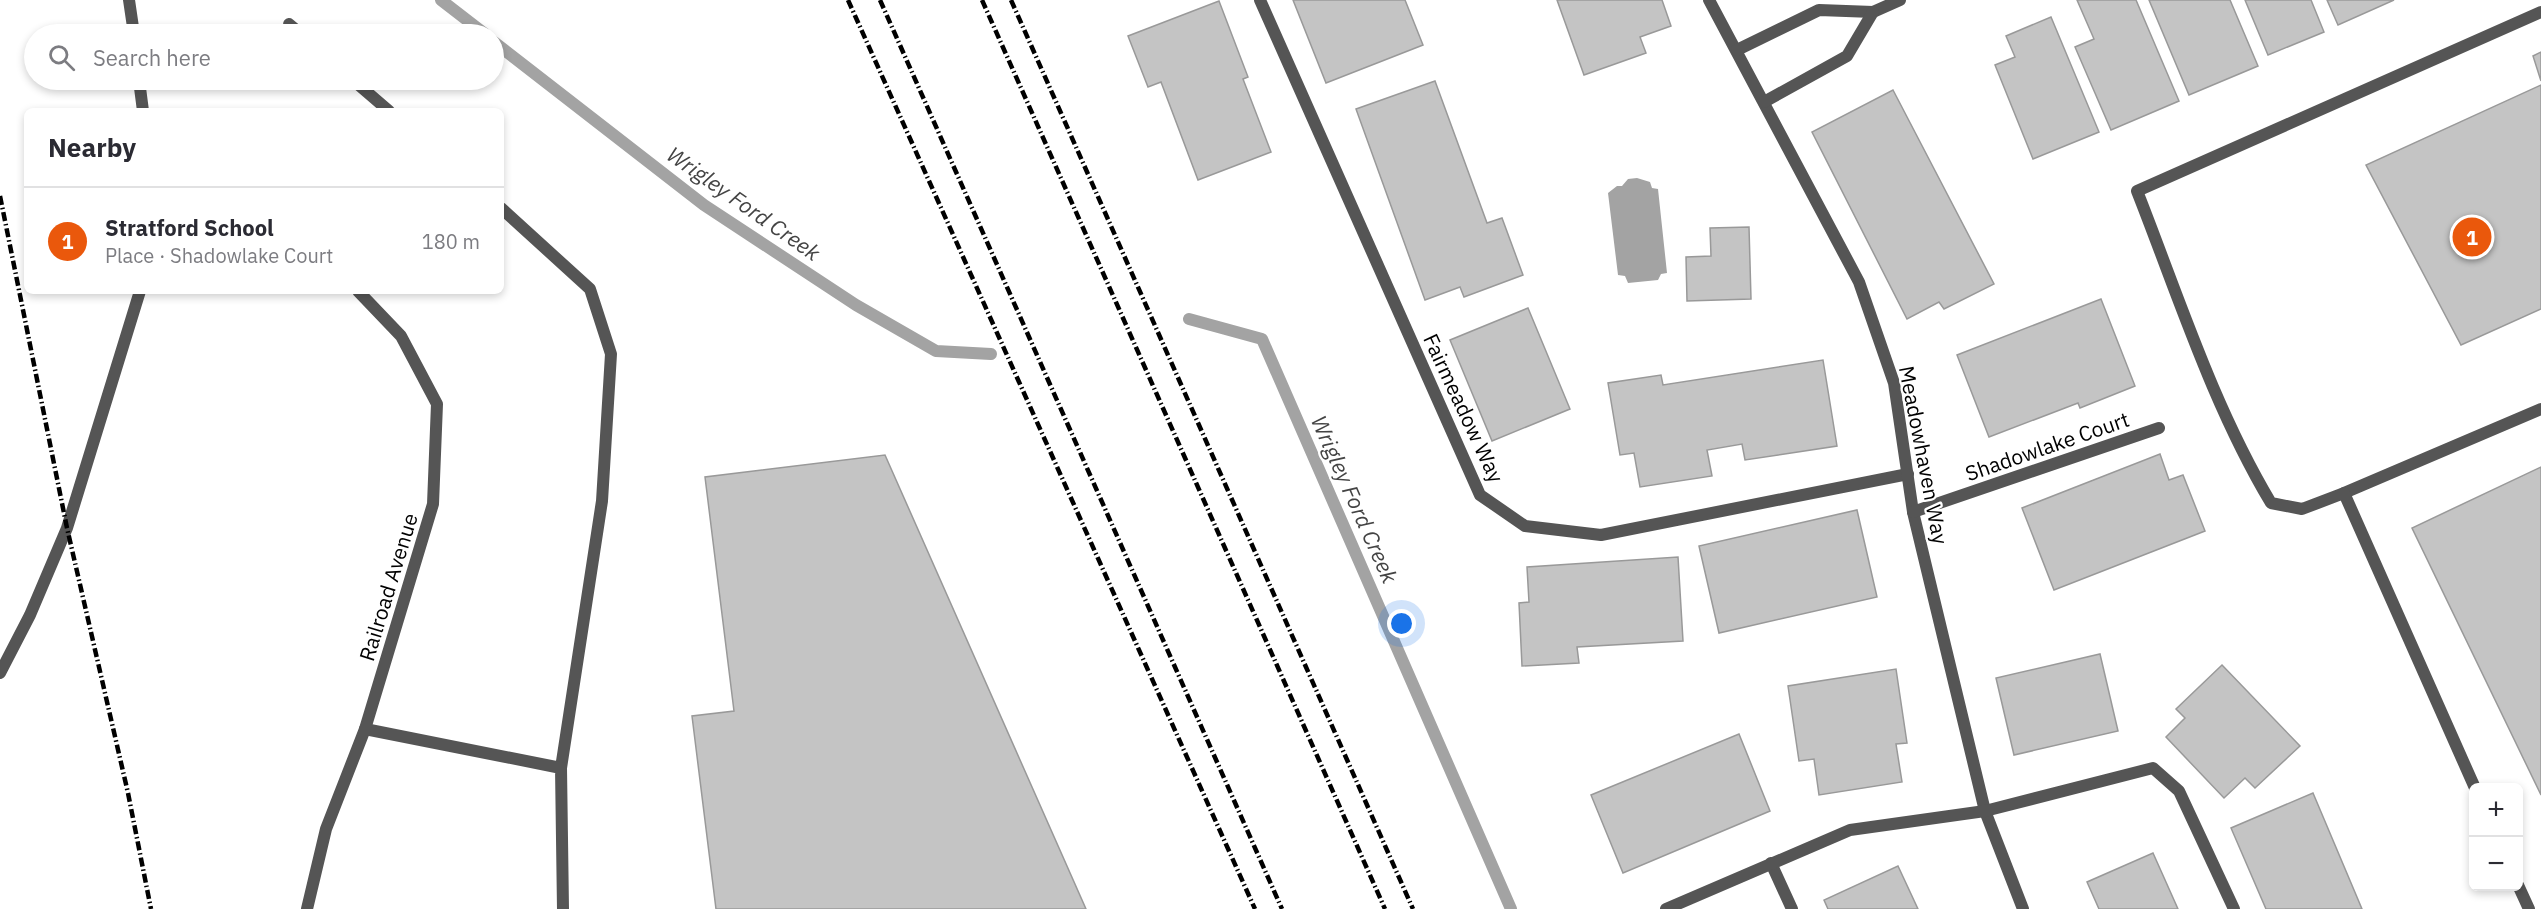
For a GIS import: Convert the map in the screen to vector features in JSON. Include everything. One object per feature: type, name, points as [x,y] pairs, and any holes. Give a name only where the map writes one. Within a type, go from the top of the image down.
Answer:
[{"type":"street","points":[[129,0],[133,24]]},
{"type":"street","name":"Fairmeadow Way","points":[[1260,0],[1480,495],[1525,526],[1601,535],[1908,474]]},
{"type":"street","name":"Meadowhaven Way","points":[[1709,0],[1859,282],[1894,383],[1913,512],[1985,811],[2023,909]]},
{"type":"street","points":[[1737,50],[1819,10],[1873,12],[1900,0]]},
{"type":"street","points":[[1764,102],[1847,56],[1873,12]]},
{"type":"street","points":[[2541,12],[2137,191],[2224,412],[2248,465],[2271,503],[2302,509],[2541,409]]},
{"type":"street","points":[[140,90],[143,108]]},
{"type":"street","points":[[365,90],[386,108]]},
{"type":"street","points":[[504,211],[590,289],[611,354],[602,501],[561,768],[563,909]]},
{"type":"street","points":[[0,673],[30,615],[67,528],[139,294]]},
{"type":"street","name":"Railroad Avenue","points":[[307,909],[326,829],[365,729],[433,504],[437,404],[401,336],[361,294]]},
{"type":"street","name":"Shadowlake Court","points":[[1913,512],[2159,428]]},
{"type":"street","points":[[2344,493],[2473,783]]},
{"type":"street","points":[[365,729],[561,768]]},
{"type":"street","points":[[1666,909],[1850,830],[1985,811],[2153,768],[2180,791],[2234,909]]},
{"type":"street","points":[[1772,863],[1792,909]]},
{"type":"street","points":[[2521,891],[2529,909]]},
{"type":"shaded area","points":[[1637,178],[1650,182],[1652,188],[1658,189],[1667,273],[1661,274],[1658,280],[1628,283],[1625,276],[1618,275],[1608,193],[1617,186],[1622,186],[1628,179]]},
{"type":"building","points":[[1293,0],[1405,0],[1423,45],[1326,83]]},
{"type":"building","points":[[1557,0],[1662,0],[1671,26],[1640,37],[1646,53],[1584,75]]},
{"type":"building","points":[[2077,0],[2136,0],[2179,101],[2111,130],[2075,47],[2094,39]]},
{"type":"building","points":[[2149,0],[2230,0],[2258,66],[2189,95]]},
{"type":"building","points":[[2245,0],[2311,0],[2324,32],[2268,55]]},
{"type":"building","points":[[2327,0],[2394,0],[2338,25]]},
{"type":"building","points":[[1219,1],[1248,77],[1243,79],[1271,152],[1198,180],[1161,82],[1148,87],[1128,36]]},
{"type":"building","points":[[2051,17],[2099,132],[2033,159],[1995,65],[2015,57],[2006,36]]},
{"type":"building","points":[[2541,52],[2541,81],[2533,56]]},
{"type":"building","points":[[1435,81],[1487,223],[1502,218],[1523,275],[1464,297],[1460,287],[1425,300],[1356,109]]},
{"type":"building","points":[[2541,85],[2541,309],[2461,345],[2366,165]]},
{"type":"building","points":[[1893,90],[1994,284],[1944,309],[1939,302],[1907,319],[1812,132]]},
{"type":"building","points":[[1749,227],[1751,299],[1687,301],[1686,257],[1711,256],[1710,228]]},
{"type":"building","points":[[2101,299],[2135,386],[2080,408],[2078,403],[1989,437],[1957,355]]},
{"type":"building","points":[[1528,308],[1570,409],[1492,441],[1450,340]]},
{"type":"building","points":[[1823,360],[1837,446],[1745,460],[1742,444],[1707,450],[1712,476],[1640,487],[1634,453],[1620,455],[1608,383],[1661,375],[1663,385]]},
{"type":"building","points":[[2160,454],[2169,480],[2183,475],[2205,531],[2054,590],[2022,508]]},
{"type":"building","points":[[885,455],[1086,909],[716,909],[692,716],[734,711],[705,477]]},
{"type":"building","points":[[2541,467],[2541,795],[2412,528]]},
{"type":"building","points":[[1857,510],[1877,597],[1719,633],[1699,546]]},
{"type":"building","points":[[1678,557],[1683,641],[1577,647],[1579,663],[1522,666],[1519,603],[1529,602],[1527,567]]},
{"type":"building","points":[[2100,654],[2118,731],[2014,755],[1996,678]]},
{"type":"building","points":[[2222,665],[2300,746],[2255,788],[2245,778],[2224,798],[2166,737],[2185,718],[2176,709]]},
{"type":"building","points":[[1896,669],[1907,743],[1896,744],[1902,782],[1819,795],[1814,759],[1799,761],[1788,686]]},
{"type":"building","points":[[1739,734],[1770,811],[1623,873],[1591,795]]},
{"type":"building","points":[[2313,793],[2362,909],[2266,909],[2231,828]]},
{"type":"building","points":[[2153,853],[2178,909],[2099,909],[2087,882]]},
{"type":"building","points":[[1898,866],[1918,909],[1828,909],[1824,900]]},
{"type":"waterway","name":"Wrigley Ford Creek","points":[[441,0],[472,24]]},
{"type":"waterway","name":"Wrigley Ford Creek","points":[[504,50],[704,205],[856,305],[936,351],[991,354]]},
{"type":"waterway","name":"Wrigley Ford Creek","points":[[1189,319],[1262,339],[1511,909]]},
{"type":"railway","points":[[848,0],[1255,909]]},
{"type":"railway","points":[[880,0],[1282,909]]},
{"type":"railway","points":[[982,0],[1385,909]]},
{"type":"railway","points":[[1011,0],[1413,909]]},
{"type":"railway","points":[[0,196],[67,528],[128,793],[151,909]]},
{"type":"place","name":"Stratford School","points":[[2472,237]]}]
